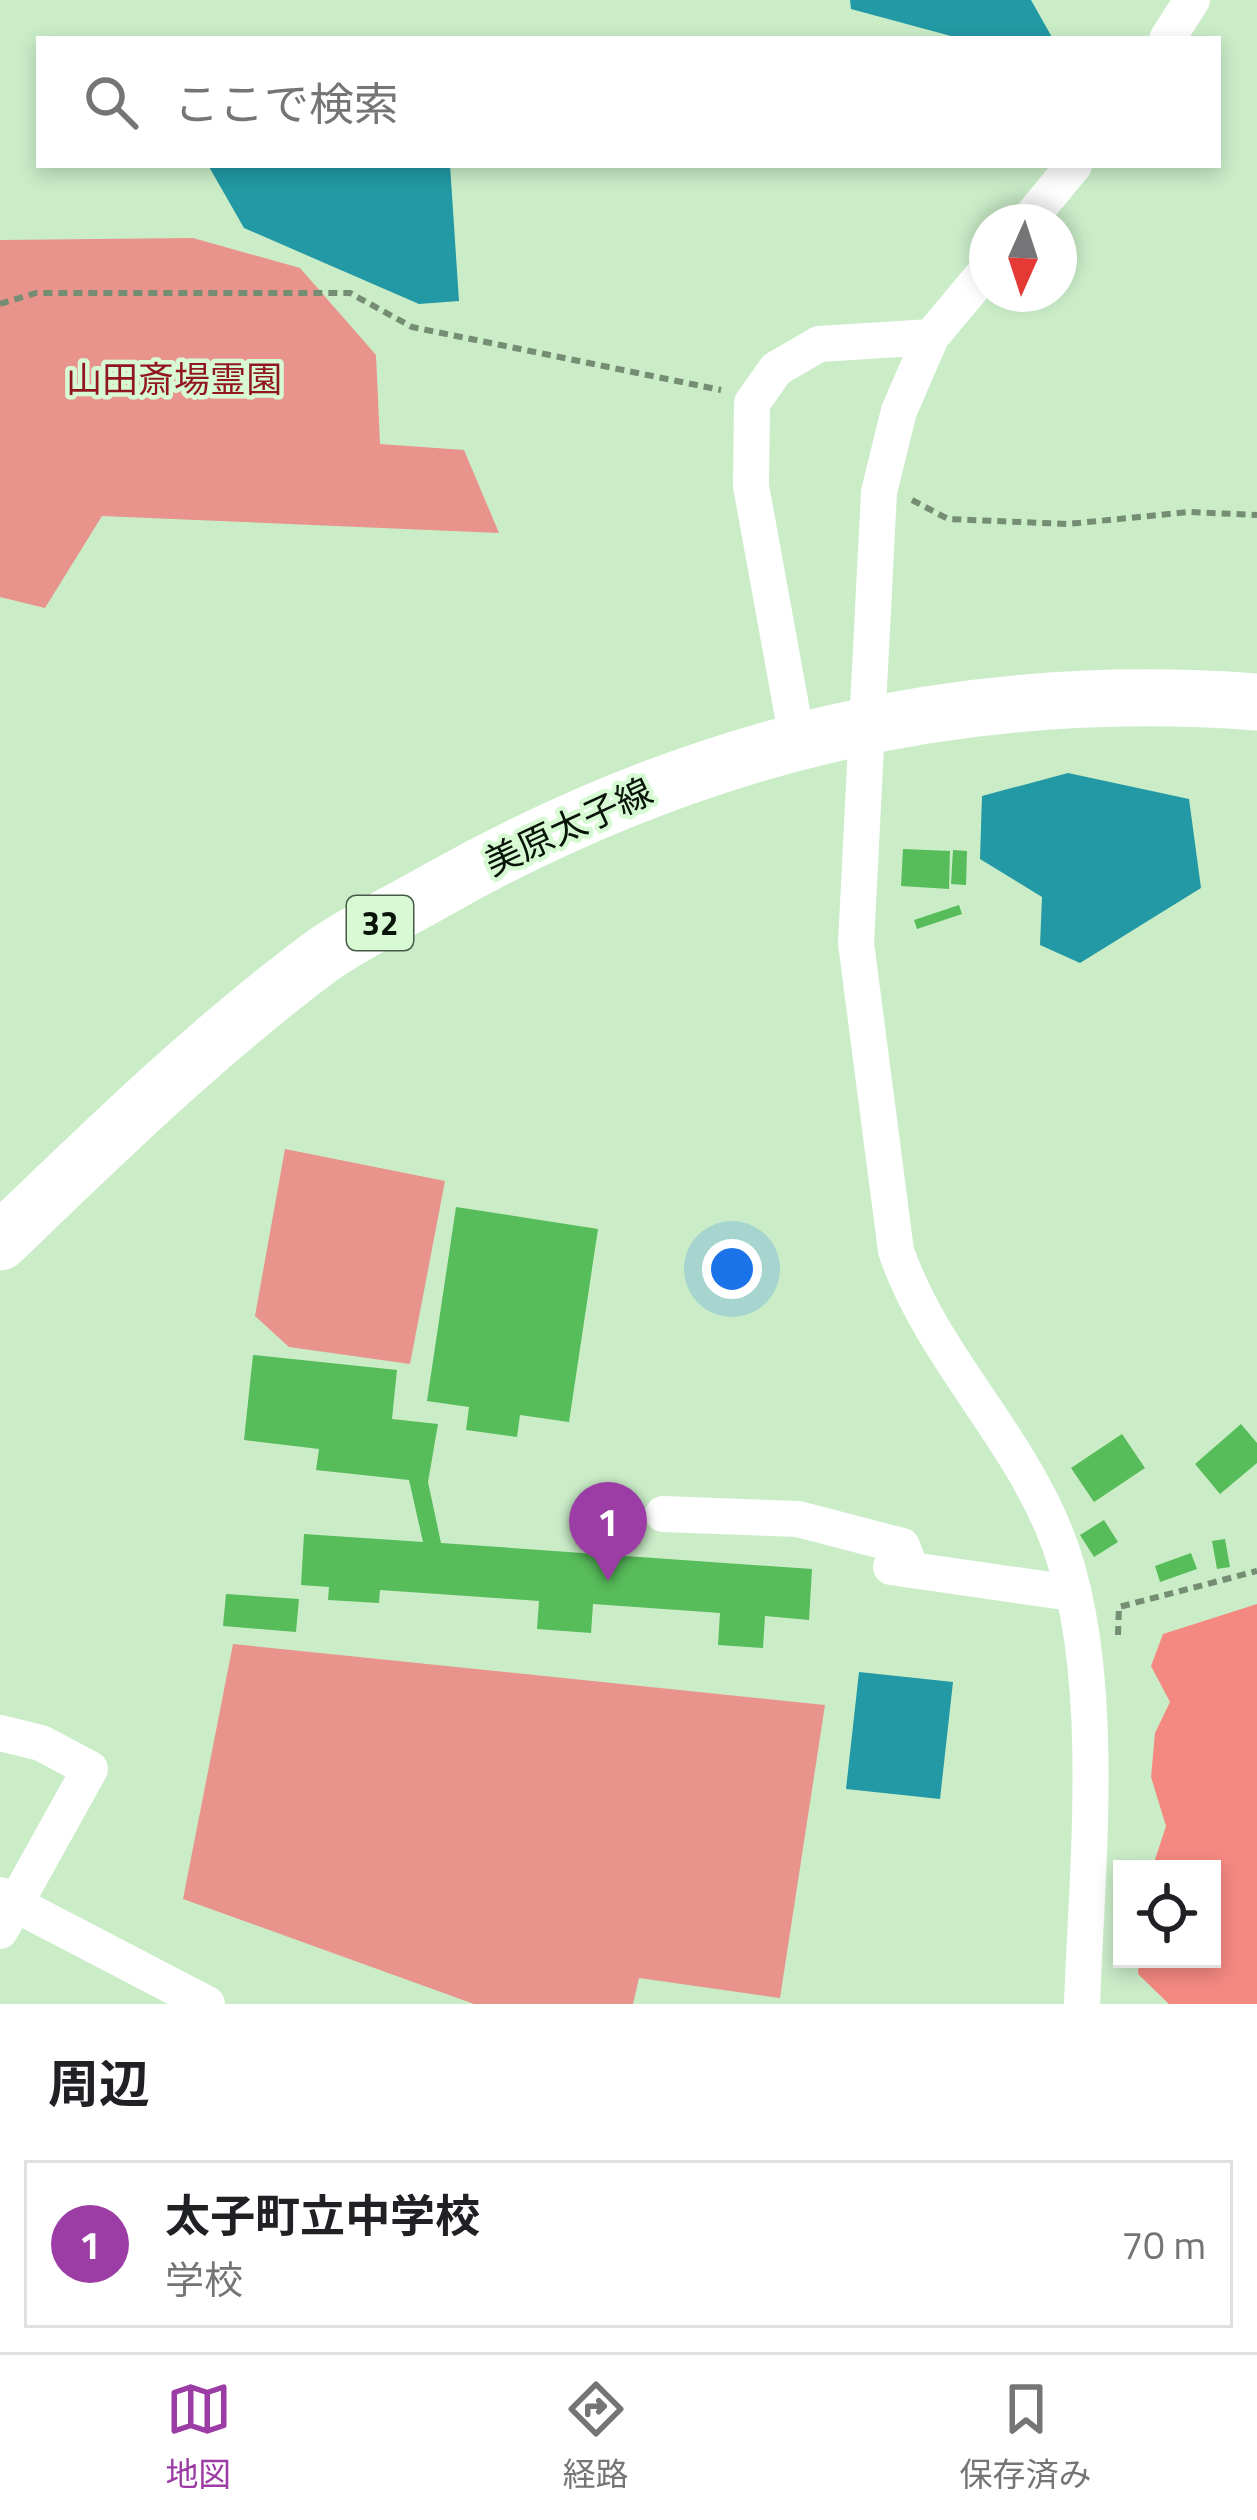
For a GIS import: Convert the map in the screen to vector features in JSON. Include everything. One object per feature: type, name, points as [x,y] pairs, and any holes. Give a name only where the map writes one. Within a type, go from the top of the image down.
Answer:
[{"type":"main road","name":"美原太子線","points":[[0,1242],[203,1048],[325,954],[522,842],[661,783],[817,734],[893,716],[1050,700],[1257,702]]},
{"type":"street","points":[[1169,36],[1192,0]]},
{"type":"street","points":[[1042,204],[1072,168]]},
{"type":"street","points":[[969,292],[931,337],[899,411],[879,492],[856,943],[896,1251],[910,1294],[1025,1470],[1056,1533],[1071,1593],[1088,1712],[1082,2004]]},
{"type":"street","points":[[817,734],[751,486],[752,404],[776,369],[819,344],[931,337]]},
{"type":"street","points":[[663,1514],[798,1519],[902,1546],[901,1569],[1071,1593]]},
{"type":"street","points":[[0,1733],[41,1743],[91,1769],[5,1910],[207,2004]]},
{"type":"path","points":[[0,304],[36,293],[350,293],[412,327],[728,391],[752,404]]},
{"type":"path","points":[[879,492],[897,492],[948,519],[1068,524],[1189,512],[1257,514]]},
{"type":"path","points":[[1120,1607],[1257,1571]]},
{"type":"green space","name":"山田斎場霊園","points":[[193,238],[300,268],[376,355],[380,444],[464,450],[499,533],[102,516],[45,608],[0,597],[0,240]]},
{"type":"green space","points":[[285,1149],[445,1181],[410,1364],[289,1347],[255,1316]]},
{"type":"green space","points":[[233,1644],[825,1705],[780,1998],[639,1978],[633,2004],[474,2004],[183,1899]]},
{"type":"shaded area","points":[[1257,1604],[1257,2004],[1169,2004],[1138,1974],[1138,1968],[1221,1968],[1221,1860],[1155,1860],[1166,1826],[1151,1777],[1155,1733],[1170,1702],[1151,1666],[1163,1634]]},
{"type":"water","points":[[850,0],[1031,0],[1051,36],[951,36],[851,9]]},
{"type":"water","points":[[210,168],[450,168],[459,301],[419,304],[244,228]]},
{"type":"water","points":[[1068,773],[1189,799],[1201,888],[1080,963],[1040,945],[1042,897],[980,859],[982,796]]},
{"type":"water","points":[[859,1672],[953,1682],[940,1799],[846,1789]]},
{"type":"building","points":[[903,849],[950,851],[949,889],[901,886]]},
{"type":"building","points":[[953,850],[967,851],[966,885],[951,884]]},
{"type":"building","points":[[959,905],[962,914],[917,929],[914,920]]},
{"type":"building","points":[[456,1207],[598,1229],[569,1422],[520,1415],[517,1437],[466,1430],[469,1407],[427,1401]]},
{"type":"building","points":[[253,1355],[397,1370],[392,1419],[438,1424],[428,1482],[441,1543],[812,1569],[809,1620],[765,1616],[763,1648],[718,1645],[720,1613],[593,1604],[591,1633],[537,1629],[539,1601],[380,1590],[379,1603],[328,1600],[329,1587],[301,1585],[304,1534],[423,1542],[409,1480],[316,1470],[319,1449],[244,1440]]},
{"type":"building","points":[[1241,1424],[1257,1443],[1257,1463],[1220,1494],[1195,1464]]},
{"type":"building","points":[[1122,1434],[1145,1468],[1094,1502],[1071,1468]]},
{"type":"building","points":[[1104,1520],[1118,1542],[1094,1557],[1080,1535]]},
{"type":"building","points":[[1225,1539],[1230,1567],[1217,1569],[1212,1541]]},
{"type":"building","points":[[1191,1553],[1197,1569],[1160,1582],[1155,1566]]},
{"type":"building","points":[[226,1594],[299,1599],[296,1632],[223,1626]]},
{"type":"place","name":"太子町立中学校","points":[[608,1581]]}]
